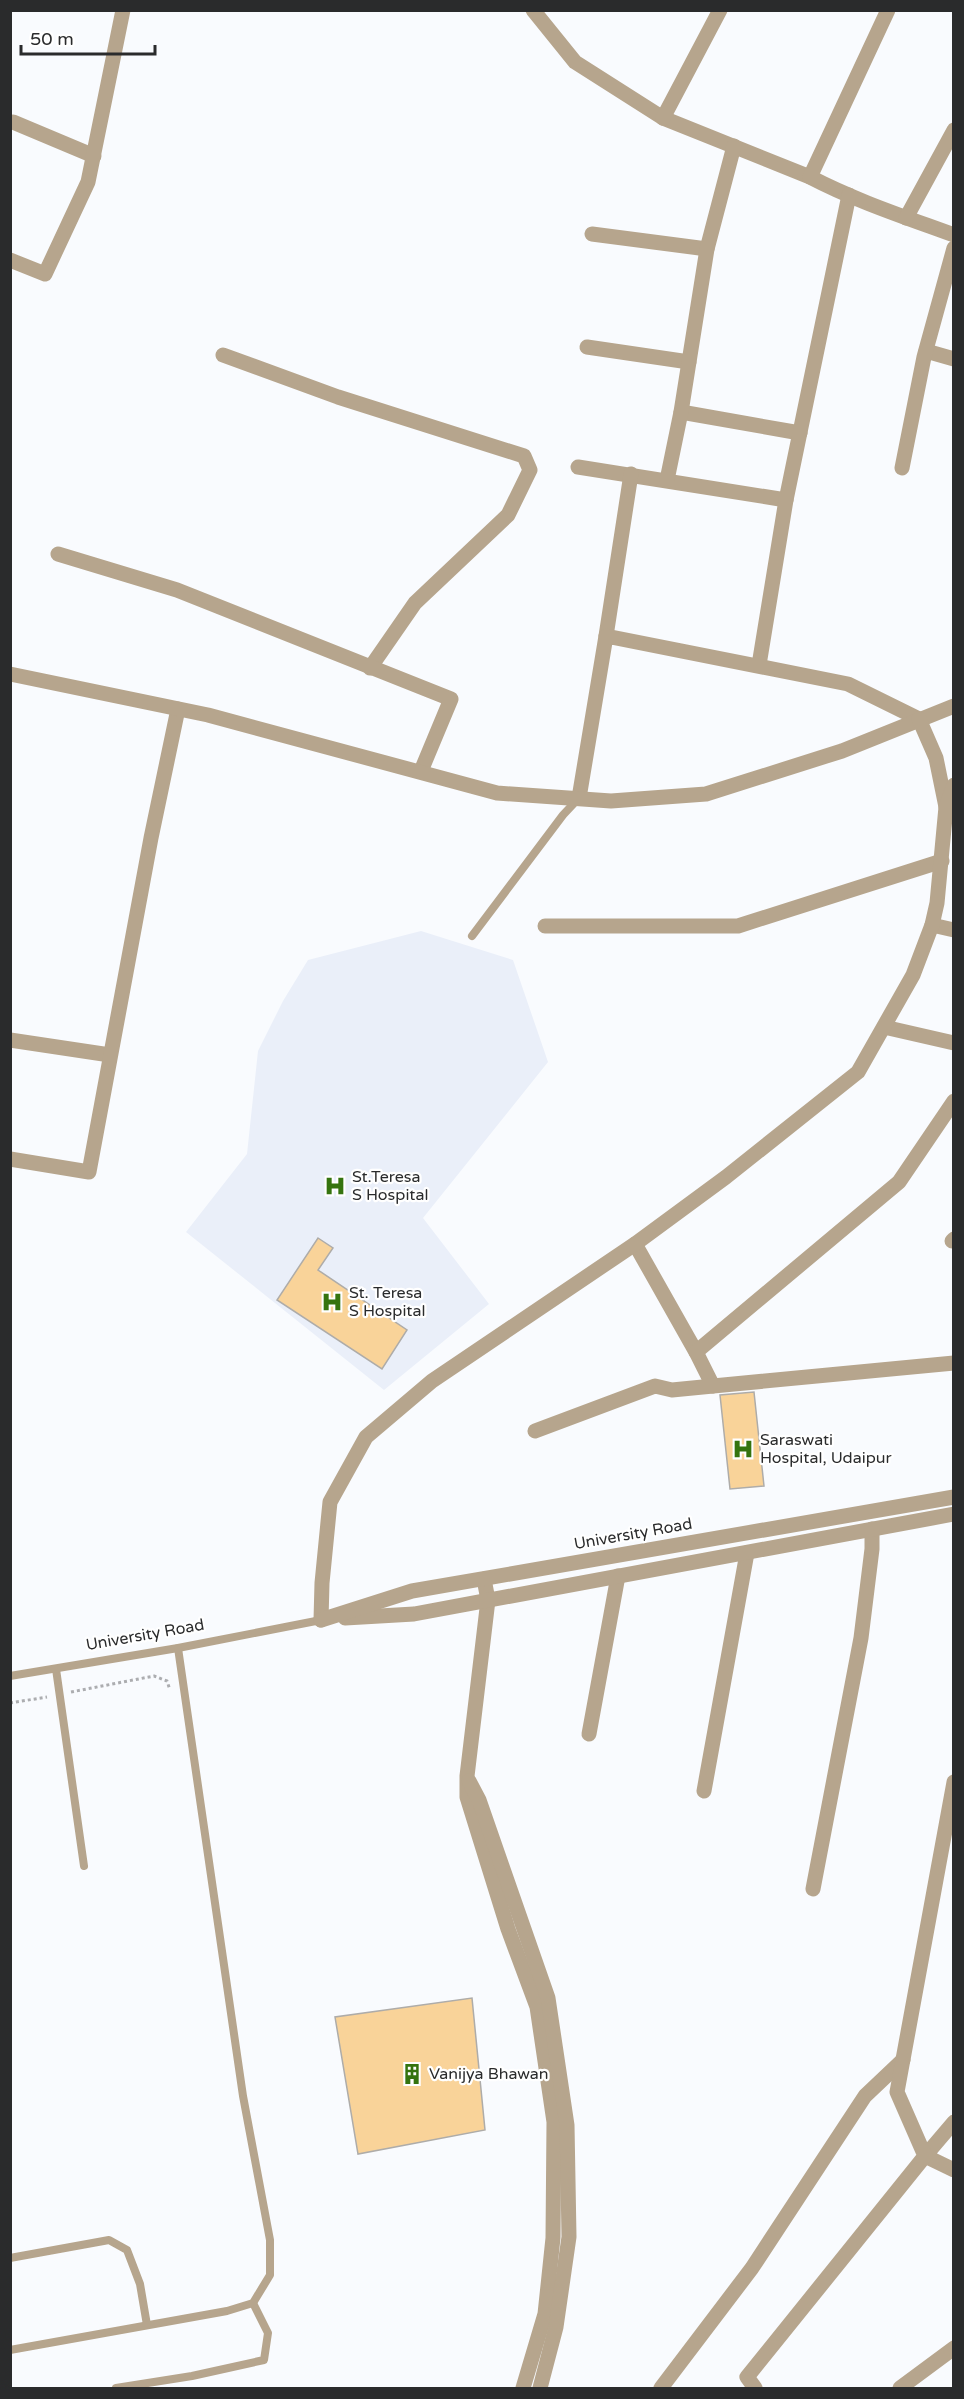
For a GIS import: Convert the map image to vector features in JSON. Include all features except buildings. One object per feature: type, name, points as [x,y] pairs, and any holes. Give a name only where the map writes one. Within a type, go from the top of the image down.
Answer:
[{"type":"street","points":[[10,260],[45,274],[88,182],[123,10]]},
{"type":"street","points":[[663,118],[720,10]]},
{"type":"street","points":[[810,177],[888,10]]},
{"type":"street","points":[[539,13],[575,62],[663,118],[906,218],[954,235]]},
{"type":"street","points":[[13,122],[94,156]]},
{"type":"street","points":[[906,218],[954,130]]},
{"type":"street","points":[[668,480],[707,249],[734,146]]},
{"type":"street","points":[[759,665],[786,500],[849,195]]},
{"type":"street","points":[[592,234],[707,249]]},
{"type":"street","points":[[902,468],[926,351],[954,248]]},
{"type":"street","points":[[587,347],[689,362]]},
{"type":"street","points":[[926,351],[954,359]]},
{"type":"street","points":[[223,355],[338,397],[524,456],[530,470],[508,515],[415,603],[370,668]]},
{"type":"street","points":[[681,412],[800,434]]},
{"type":"street","points":[[578,467],[786,500]]},
{"type":"street","points":[[579,798],[630,474]]},
{"type":"street","points":[[58,554],[177,590],[452,699],[421,771]]},
{"type":"street","points":[[606,636],[848,684],[919,719],[936,758],[946,807]]},
{"type":"street","points":[[10,674],[219,717],[497,793],[611,801],[706,794],[842,751],[954,706]]},
{"type":"street","points":[[10,1159],[89,1172],[178,709]]},
{"type":"street","points":[[321,1620],[322,1582],[330,1502],[366,1437],[432,1381],[635,1244],[726,1177],[858,1072],[913,975],[932,925],[942,861],[946,807],[954,785]]},
{"type":"street","points":[[545,926],[738,926],[942,861]]},
{"type":"street","points":[[932,925],[954,930]]},
{"type":"street","points":[[884,1027],[954,1043]]},
{"type":"street","points":[[10,1040],[110,1055]]},
{"type":"street","points":[[696,1352],[899,1182],[954,1101]]},
{"type":"street","points":[[635,1244],[713,1386]]},
{"type":"street","points":[[536,1431],[655,1386],[672,1390],[954,1363]]},
{"type":"street","name":"University Road","points":[[321,1620],[412,1591],[954,1497]]},
{"type":"street","name":"University Road","points":[[321,1620],[414,1614],[954,1514]]},
{"type":"street","points":[[813,1889],[861,1638],[872,1549],[872,1529]]},
{"type":"street","points":[[704,1791],[747,1552]]},
{"type":"street","points":[[589,1734],[618,1576]]},
{"type":"street","points":[[484,1579],[488,1600],[467,1776],[467,1797],[508,1929],[537,2007],[554,2122],[553,2238],[545,2314],[523,2388]]},
{"type":"street","points":[[467,1776],[479,1800],[548,1998],[567,2125],[569,2237],[556,2327],[540,2388]]},
{"type":"street","points":[[954,1782],[897,2092],[925,2156],[954,2169]]},
{"type":"street","points":[[661,2388],[752,2268],[865,2096],[903,2060]]},
{"type":"street","points":[[747,2385],[954,2122]]},
{"type":"street","points":[[900,2388],[954,2348]]},
{"type":"lane","points":[[472,936],[563,815],[579,798]]},
{"type":"lane","name":"University Road","points":[[10,1676],[178,1648],[321,1620]]},
{"type":"lane","points":[[10,2350],[226,2311],[253,2303],[270,2275],[270,2240],[243,2096],[178,1648]]},
{"type":"lane","points":[[56,1669],[84,1866]]},
{"type":"lane","points":[[10,2258],[110,2240],[127,2250],[140,2284],[147,2325]]},
{"type":"lane","points":[[116,2388],[192,2376],[264,2360],[268,2333],[253,2303]]},
{"type":"path","points":[[10,1703],[154,1676],[167,1681],[172,1696]]},
{"type":"shaded area","name":"St.Teresa S Hospital","points":[[421,931],[513,960],[548,1062],[423,1218],[489,1304],[384,1390],[186,1232],[247,1154],[258,1051],[283,1001],[308,960]]},
{"type":"place","name":"St.Teresa S Hospital","points":[[335,1186]]},
{"type":"place","name":"St. Teresa S Hospital","points":[[332,1302]]},
{"type":"place","name":"Saraswati Hospital, Udaipur","points":[[743,1449]]},
{"type":"place","name":"Vanijya Bhawan","points":[[412,2074]]}]
